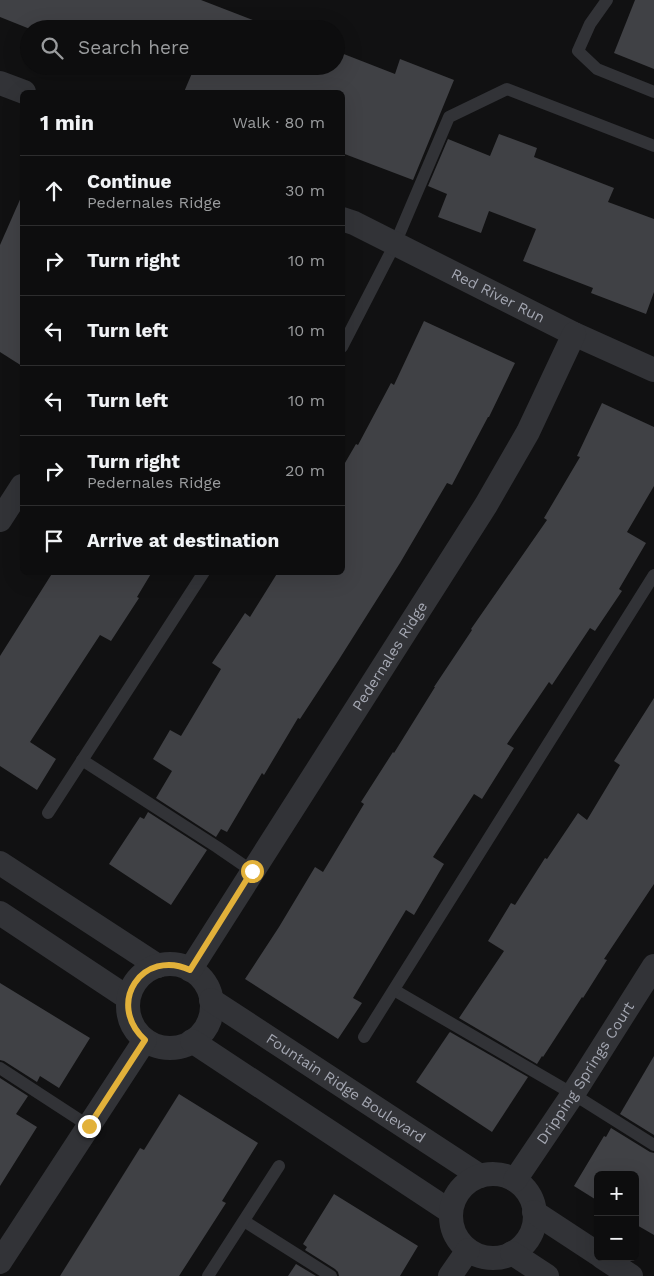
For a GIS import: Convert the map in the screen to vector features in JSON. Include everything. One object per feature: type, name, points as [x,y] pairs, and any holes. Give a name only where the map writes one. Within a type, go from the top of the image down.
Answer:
[{"type":"street","points":[[0,83],[20,90]]},
{"type":"street","name":"Red River Run","points":[[345,220],[574,334],[654,370]]},
{"type":"street","name":"Pedernales Ridge","points":[[190,970],[486,505],[528,432],[574,334]]},
{"type":"street","points":[[0,520],[20,489]]},
{"type":"street","points":[[0,863],[158,966]]},
{"type":"street","points":[[0,913],[128,998]]},
{"type":"street","points":[[158,966],[182,966],[190,970],[198,975],[209,991],[211,1010],[206,1028],[200,1036],[185,1045],[168,1048],[160,1047],[145,1040],[138,1034],[129,1017],[128,998],[132,987],[147,971],[158,966]]},
{"type":"street","name":"Dripping Springs Court","points":[[515,1180],[573,1094],[654,966]]},
{"type":"street","name":"Fountain Ridge Boulevard","points":[[211,1000],[480,1176]]},
{"type":"street","points":[[0,1262],[145,1040]]},
{"type":"street","points":[[192,1041],[451,1212]]},
{"type":"street","points":[[498,1174],[515,1180],[528,1194],[532,1203],[534,1222],[532,1231],[527,1240],[512,1253],[494,1258],[476,1255],[460,1243],[455,1234],[451,1223],[454,1200],[460,1190],[480,1176],[498,1174]]},
{"type":"street","points":[[534,1212],[594,1251]]},
{"type":"street","points":[[450,1276],[468,1250]]},
{"type":"street","points":[[512,1253],[547,1276]]},
{"type":"street","points":[[608,1261],[631,1276]]},
{"type":"lane","points":[[607,0],[590,24],[578,51],[596,69],[654,92]]},
{"type":"lane","points":[[345,341],[395,244],[448,117],[507,89],[654,146]]},
{"type":"lane","points":[[48,812],[202,575]]},
{"type":"lane","points":[[364,1037],[654,575]]},
{"type":"lane","points":[[82,760],[217,846],[252,871]]},
{"type":"lane","points":[[394,990],[573,1094],[654,1145]]},
{"type":"lane","points":[[0,1068],[89,1126]]},
{"type":"lane","points":[[208,1276],[279,1166]]},
{"type":"lane","points":[[244,1221],[330,1276]]},
{"type":"building","points":[[0,0],[201,0],[253,20],[20,20],[20,25],[0,17]]},
{"type":"building","points":[[635,0],[654,0],[654,69],[614,53]]},
{"type":"building","points":[[345,55],[395,74],[400,59],[454,80],[413,180],[345,154],[345,90],[185,90],[191,75],[345,75]]},
{"type":"building","points":[[499,134],[537,148],[534,157],[614,188],[608,202],[654,219],[654,292],[646,314],[591,293],[593,288],[523,261],[536,229],[489,211],[481,233],[438,217],[447,194],[428,186],[448,139],[490,156]]},
{"type":"building","points":[[20,200],[20,365],[0,352],[0,245]]},
{"type":"building","points":[[424,321],[515,363],[489,417],[452,485],[447,483],[400,563],[300,719],[298,718],[264,775],[262,773],[227,832],[221,829],[216,837],[156,798],[172,771],[153,759],[170,730],[181,736],[221,669],[212,663],[245,613],[250,617],[276,575],[345,575],[345,463],[356,444],[358,445],[391,383],[394,385]]},
{"type":"building","points":[[602,403],[654,427],[654,486],[627,532],[646,543],[619,589],[622,591],[595,631],[590,628],[552,685],[549,682],[507,744],[514,748],[482,799],[474,794],[433,857],[444,864],[414,915],[406,910],[353,998],[362,1003],[338,1039],[245,979],[315,867],[323,872],[364,804],[361,802],[394,753],[434,687],[471,629],[547,520],[544,518],[580,457],[577,456]]},
{"type":"building","points":[[51,575],[150,575],[137,597],[139,598],[111,641],[100,635],[30,742],[56,759],[37,790],[0,766],[0,656]]},
{"type":"building","points":[[654,698],[654,884],[604,959],[607,960],[583,998],[537,1064],[459,1018],[504,951],[488,941],[511,903],[515,905],[545,858],[547,859],[578,813],[587,820],[620,765],[614,761]]},
{"type":"building","points":[[148,812],[207,850],[171,905],[109,864],[140,817],[144,819]]},
{"type":"building","points":[[0,983],[90,1038],[59,1088],[40,1076],[37,1082],[0,1060]]},
{"type":"building","points":[[450,1032],[528,1077],[492,1132],[416,1082]]},
{"type":"building","points":[[654,1056],[654,1135],[620,1114]]},
{"type":"building","points":[[0,1078],[28,1096],[16,1114],[37,1127],[0,1186]]},
{"type":"building","points":[[179,1094],[258,1143],[222,1201],[226,1203],[179,1276],[60,1276],[140,1148],[144,1150]]},
{"type":"building","points":[[611,1128],[654,1153],[654,1235],[639,1226],[639,1171],[594,1171],[594,1198],[574,1186],[604,1136],[606,1137]]},
{"type":"building","points":[[334,1194],[418,1246],[400,1276],[339,1276],[335,1269],[305,1250],[307,1247],[303,1244]]},
{"type":"building","points":[[296,1264],[316,1276],[288,1276]]},
{"type":"route","points":[[89,1126],[145,1040],[138,1034],[129,1017],[128,998],[132,987],[147,971],[158,966],[182,966],[190,970],[252,871]]}]
